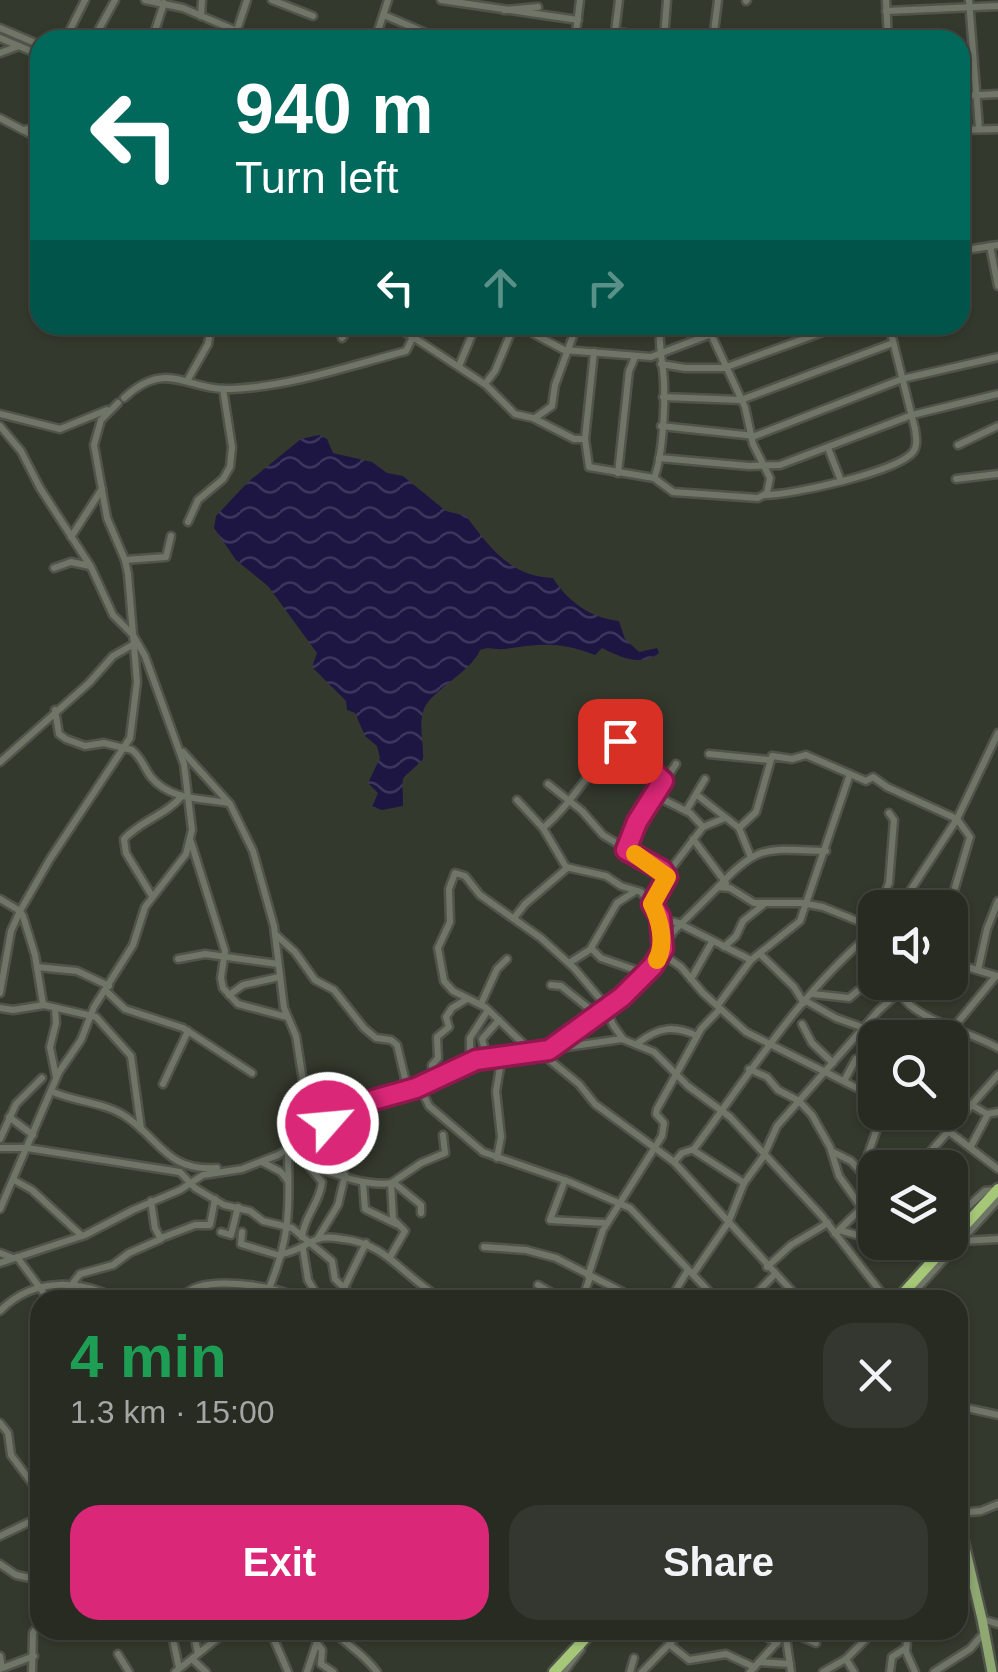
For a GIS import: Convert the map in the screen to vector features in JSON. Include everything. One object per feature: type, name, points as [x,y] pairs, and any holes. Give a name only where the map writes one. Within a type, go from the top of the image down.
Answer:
[{"type":"highway","points":[[906,1290],[998,1190]]},
{"type":"highway","points":[[554,1672],[584,1640]]},
{"type":"main road","points":[[968,1566],[992,1672]]},
{"type":"street","points":[[70,30],[85,0]]},
{"type":"street","points":[[98,30],[115,0]]},
{"type":"street","points":[[145,0],[165,2],[230,30]]},
{"type":"street","points":[[201,16],[202,0]]},
{"type":"street","points":[[237,30],[247,0]]},
{"type":"street","points":[[272,0],[314,16]]},
{"type":"street","points":[[378,30],[388,0]]},
{"type":"street","points":[[441,0],[503,10],[538,7],[578,20]]},
{"type":"street","points":[[576,30],[580,0]]},
{"type":"street","points":[[616,30],[619,0]]},
{"type":"street","points":[[664,30],[666,0]]},
{"type":"street","points":[[714,30],[718,0]]},
{"type":"street","points":[[886,0],[887,30]]},
{"type":"street","points":[[157,30],[165,2]]},
{"type":"street","points":[[886,11],[931,4],[998,6]]},
{"type":"street","points":[[969,4],[979,130]]},
{"type":"street","points":[[384,15],[419,30]]},
{"type":"street","points":[[0,28],[30,41]]},
{"type":"street","points":[[0,38],[30,50]]},
{"type":"street","points":[[0,54],[19,46]]},
{"type":"street","points":[[970,97],[998,94]]},
{"type":"street","points":[[0,118],[30,133]]},
{"type":"street","points":[[24,130],[30,128]]},
{"type":"street","points":[[970,130],[998,129]]},
{"type":"street","points":[[994,245],[998,286]]},
{"type":"street","points":[[188,381],[209,335]]},
{"type":"street","points":[[410,335],[484,384],[514,413],[534,418],[570,438],[584,439]]},
{"type":"street","points":[[459,366],[472,335]]},
{"type":"street","points":[[484,384],[496,372],[510,335]]},
{"type":"street","points":[[539,335],[551,346],[660,359],[684,368],[724,368],[815,335]]},
{"type":"street","points":[[534,418],[552,406],[574,335]]},
{"type":"street","points":[[654,478],[663,397],[659,335]]},
{"type":"street","points":[[660,359],[709,335]]},
{"type":"street","points":[[711,335],[765,466],[770,485],[764,495]]},
{"type":"street","points":[[594,352],[584,439],[589,467],[654,478],[673,492],[748,499],[791,495],[841,481],[893,465],[912,452],[917,441],[891,335]]},
{"type":"street","points":[[0,993],[12,931],[20,911],[132,734],[136,700],[134,639],[125,560],[106,518],[94,437],[110,410],[150,379],[165,376],[223,389],[288,383],[406,351],[413,337]]},
{"type":"street","points":[[663,397],[741,400],[893,342]]},
{"type":"street","points":[[618,472],[628,372],[635,356]]},
{"type":"street","points":[[661,426],[750,436],[902,379],[998,357]]},
{"type":"street","points":[[188,522],[198,500],[223,479],[230,467],[232,447],[223,389]]},
{"type":"street","points":[[659,458],[780,465],[912,415],[998,394]]},
{"type":"street","points":[[0,414],[60,429],[110,410]]},
{"type":"street","points":[[0,426],[22,451],[32,475],[91,567],[113,615],[134,639],[162,696],[179,748],[191,841],[220,932],[224,958],[221,980],[238,1004],[287,1017]]},
{"type":"street","points":[[958,445],[998,426]]},
{"type":"street","points":[[828,448],[841,481]]},
{"type":"street","points":[[956,479],[998,474]]},
{"type":"street","points":[[71,536],[102,490]]},
{"type":"street","points":[[125,560],[166,557],[172,536]]},
{"type":"street","points":[[54,568],[72,562],[91,567]]},
{"type":"street","points":[[0,762],[134,639]]},
{"type":"street","points":[[55,710],[59,734],[66,739],[85,746],[104,743],[126,748],[136,752],[154,780],[186,797],[230,804]]},
{"type":"street","points":[[608,726],[663,781]]},
{"type":"street","points":[[911,890],[958,818],[998,733]]},
{"type":"street","points":[[543,828],[570,802],[601,757],[620,741]]},
{"type":"street","points":[[179,748],[230,804],[253,851],[275,934],[279,977],[287,1017],[296,1036],[305,1094],[319,1127]]},
{"type":"street","points":[[709,754],[770,760]]},
{"type":"street","points":[[739,828],[755,813],[772,756],[792,759],[806,754],[868,782],[877,778],[886,788],[958,818],[970,837],[954,890]]},
{"type":"street","points":[[626,850],[654,795],[676,764]]},
{"type":"street","points":[[585,1290],[606,1223],[664,1128],[656,1111],[697,1036],[751,960],[797,925],[826,852],[850,774]]},
{"type":"street","points":[[686,811],[705,779]]},
{"type":"street","points":[[548,784],[603,835],[666,874]]},
{"type":"street","points":[[654,795],[697,818],[703,827]]},
{"type":"street","points":[[697,795],[739,828],[750,855]]},
{"type":"street","points":[[152,896],[126,853],[124,839],[186,797]]},
{"type":"street","points":[[517,800],[543,828],[568,868],[606,876],[620,886],[637,890],[652,904],[660,917],[662,951],[746,1032],[858,1089]]},
{"type":"street","points":[[886,890],[894,820],[888,813]]},
{"type":"street","points":[[652,904],[666,874],[693,838],[703,827],[725,818]]},
{"type":"street","points":[[693,838],[730,888],[749,901],[808,903],[858,922]]},
{"type":"street","points":[[0,1208],[56,1078],[133,945],[140,916],[152,896],[178,868],[191,841]]},
{"type":"street","points":[[541,1052],[606,1008],[645,973],[680,924],[750,855],[778,850],[826,852]]},
{"type":"street","points":[[514,918],[568,868]]},
{"type":"street","points":[[624,1039],[612,1026],[606,1008],[569,963],[480,895],[465,876],[454,874],[449,889],[450,922],[438,950],[444,981],[453,991],[484,1007],[579,1084],[595,1104],[674,1162],[730,1219],[790,1290]]},
{"type":"street","points":[[718,886],[730,888]]},
{"type":"street","points":[[569,963],[592,948],[617,903],[637,890]]},
{"type":"street","points":[[0,899],[20,911],[30,933],[44,1005]]},
{"type":"street","points":[[724,947],[736,936],[743,920],[764,904]]},
{"type":"street","points":[[978,970],[986,929],[998,904]]},
{"type":"street","points":[[660,917],[751,960]]},
{"type":"street","points":[[275,934],[294,951],[318,983],[334,990],[364,1028],[376,1038],[397,1045],[404,1078],[402,1092]]},
{"type":"street","points":[[691,979],[712,942]]},
{"type":"street","points":[[674,1162],[682,1153],[692,1150],[748,1069],[858,945]]},
{"type":"street","points":[[592,948],[601,958],[645,973]]},
{"type":"street","points":[[178,959],[199,954],[278,964]]},
{"type":"street","points":[[760,954],[805,1002],[858,1026]]},
{"type":"street","points":[[470,1062],[470,1038],[496,969],[507,959]]},
{"type":"street","points":[[959,1020],[996,976],[998,966]]},
{"type":"street","points":[[37,967],[77,972],[107,988],[128,1011],[188,1031],[252,1073]]},
{"type":"street","points":[[968,967],[996,976]]},
{"type":"street","points":[[229,995],[243,985],[279,977]]},
{"type":"street","points":[[551,985],[561,986],[596,1014]]},
{"type":"street","points":[[813,994],[850,998],[858,991]]},
{"type":"street","points":[[433,1079],[432,1065],[438,1058],[436,1037],[449,1027],[449,1011],[468,999]]},
{"type":"street","points":[[871,1020],[891,1000]]},
{"type":"street","points":[[904,1000],[932,1020]]},
{"type":"street","points":[[0,1008],[44,1005],[90,1015],[130,1054],[141,1130]]},
{"type":"street","points":[[55,1008],[50,1047],[56,1078]]},
{"type":"street","points":[[487,1057],[482,1039],[499,1020]]},
{"type":"street","points":[[802,1024],[812,1043],[833,1063]]},
{"type":"street","points":[[638,1043],[667,1028],[697,1036]]},
{"type":"street","points":[[163,1084],[188,1031]]},
{"type":"street","points":[[968,1034],[998,1048]]},
{"type":"street","points":[[678,1290],[730,1219],[744,1183],[776,1128],[858,1036]]},
{"type":"street","points":[[0,1263],[82,1236],[206,1174],[258,1163],[366,1102],[420,1087],[470,1062],[624,1039],[654,1052],[677,1076],[721,1109],[837,1232],[880,1290]]},
{"type":"street","points":[[497,1158],[501,1138],[496,1091],[502,1056]]},
{"type":"street","points":[[844,1081],[856,1060]]},
{"type":"street","points":[[748,1069],[767,1077],[812,1115],[840,1176],[858,1203]]},
{"type":"street","points":[[932,1150],[998,1074]]},
{"type":"street","points":[[0,1139],[17,1102],[42,1078]]},
{"type":"street","points":[[420,1087],[427,1104],[474,1146],[497,1158],[618,1201],[635,1212],[708,1290]]},
{"type":"street","points":[[51,1091],[120,1113],[158,1148],[190,1168],[258,1163],[281,1172],[288,1182]]},
{"type":"street","points":[[968,1102],[988,1114],[998,1112]]},
{"type":"street","points":[[971,1146],[988,1114]]},
{"type":"street","points":[[10,1117],[34,1135]]},
{"type":"street","points":[[949,1131],[998,1169]]},
{"type":"street","points":[[310,1165],[374,1186],[392,1183],[421,1163],[445,1153],[443,1135]]},
{"type":"street","points":[[290,1147],[310,1165],[322,1187],[306,1218],[302,1237]]},
{"type":"street","points":[[268,1289],[289,1226],[290,1147]]},
{"type":"street","points":[[0,1148],[27,1148],[180,1172],[195,1188],[224,1205],[252,1211],[263,1221],[289,1226],[302,1237],[314,1290]]},
{"type":"street","points":[[692,1150],[744,1183]]},
{"type":"street","points":[[832,1152],[858,1169]]},
{"type":"street","points":[[242,1232],[241,1244],[281,1255],[306,1247],[318,1238],[338,1205],[345,1175]]},
{"type":"street","points":[[14,1180],[32,1190],[82,1236]]},
{"type":"street","points":[[565,1180],[550,1220],[606,1223]]},
{"type":"street","points":[[363,1182],[365,1210],[396,1224],[404,1233],[390,1258]]},
{"type":"street","points":[[392,1183],[421,1205],[422,1213]]},
{"type":"street","points":[[392,1183],[396,1224]]},
{"type":"street","points":[[968,1206],[986,1191],[998,1190]]},
{"type":"street","points":[[73,1283],[80,1274],[113,1266],[128,1253],[161,1238],[198,1224],[210,1225],[215,1198]]},
{"type":"street","points":[[968,1234],[998,1200]]},
{"type":"street","points":[[151,1201],[155,1228],[161,1238]]},
{"type":"street","points":[[222,1232],[231,1236],[238,1207]]},
{"type":"street","points":[[837,1232],[858,1210]]},
{"type":"street","points":[[767,1266],[790,1244],[828,1224]]},
{"type":"street","points":[[837,1232],[858,1236]]},
{"type":"street","points":[[318,1238],[366,1243],[429,1290]]},
{"type":"street","points":[[968,1241],[998,1239]]},
{"type":"street","points":[[306,1247],[332,1261],[335,1279],[344,1288],[366,1243]]},
{"type":"street","points":[[484,1248],[536,1252],[569,1263],[618,1290]]},
{"type":"street","points":[[0,1254],[16,1258],[39,1289],[53,1283],[73,1283],[92,1290]]},
{"type":"street","points":[[917,1290],[945,1260]]},
{"type":"street","points":[[760,1290],[775,1274]]},
{"type":"street","points":[[191,1290],[215,1284],[271,1290]]},
{"type":"street","points":[[538,1285],[547,1290]]},
{"type":"street","points":[[0,1312],[10,1302],[30,1293]]},
{"type":"street","points":[[968,1408],[998,1414]]},
{"type":"street","points":[[0,1423],[8,1433],[11,1456],[30,1481]]},
{"type":"street","points":[[968,1514],[998,1504]]},
{"type":"street","points":[[0,1536],[30,1522]]},
{"type":"street","points":[[0,1564],[16,1575],[30,1578]]},
{"type":"street","points":[[968,1587],[974,1582]]},
{"type":"street","points":[[982,1619],[998,1624]]},
{"type":"street","points":[[934,1672],[970,1649],[984,1634]]},
{"type":"street","points":[[32,1672],[33,1640]]},
{"type":"street","points":[[173,1640],[178,1670],[215,1640]]},
{"type":"street","points":[[194,1640],[195,1656],[206,1672]]},
{"type":"street","points":[[274,1640],[288,1672]]},
{"type":"street","points":[[342,1640],[363,1654],[377,1672]]},
{"type":"street","points":[[564,1672],[589,1640]]},
{"type":"street","points":[[648,1670],[673,1640]]},
{"type":"street","points":[[772,1640],[777,1643]]},
{"type":"street","points":[[754,1667],[779,1640]]},
{"type":"street","points":[[669,1644],[688,1660],[726,1654],[754,1667],[791,1670],[787,1640]]},
{"type":"street","points":[[807,1640],[816,1644]]},
{"type":"street","points":[[823,1672],[846,1658],[862,1640]]},
{"type":"street","points":[[907,1640],[915,1672]]},
{"type":"street","points":[[307,1672],[316,1642]]},
{"type":"street","points":[[316,1642],[322,1650],[321,1664],[333,1672]]},
{"type":"street","points":[[890,1672],[892,1657],[906,1648]]},
{"type":"street","points":[[118,1654],[129,1672]]},
{"type":"street","points":[[0,1656],[1,1668],[34,1656]]},
{"type":"street","points":[[630,1672],[634,1658]]},
{"type":"street","points":[[846,1658],[854,1672]]},
{"type":"water","points":[[319,435],[327,439],[333,453],[372,462],[387,473],[403,476],[446,511],[466,516],[513,566],[553,578],[581,607],[619,621],[625,639],[639,652],[657,648],[659,653],[638,660],[602,648],[595,655],[550,645],[480,650],[424,709],[423,759],[404,778],[403,806],[382,810],[372,807],[378,793],[368,783],[380,758],[377,746],[365,736],[355,713],[347,710],[346,701],[312,667],[317,653],[268,586],[236,560],[214,528],[216,516],[248,482],[301,439]]},
{"type":"slow traffic","points":[[635,854],[667,877],[652,904],[660,917],[663,949],[657,960]]},
{"type":"route","points":[[328,1123],[366,1102],[416,1088],[476,1060],[549,1050],[622,997],[653,966],[663,949],[660,917],[652,904],[667,877],[662,870],[626,850],[637,822],[663,781],[620,741]]}]
